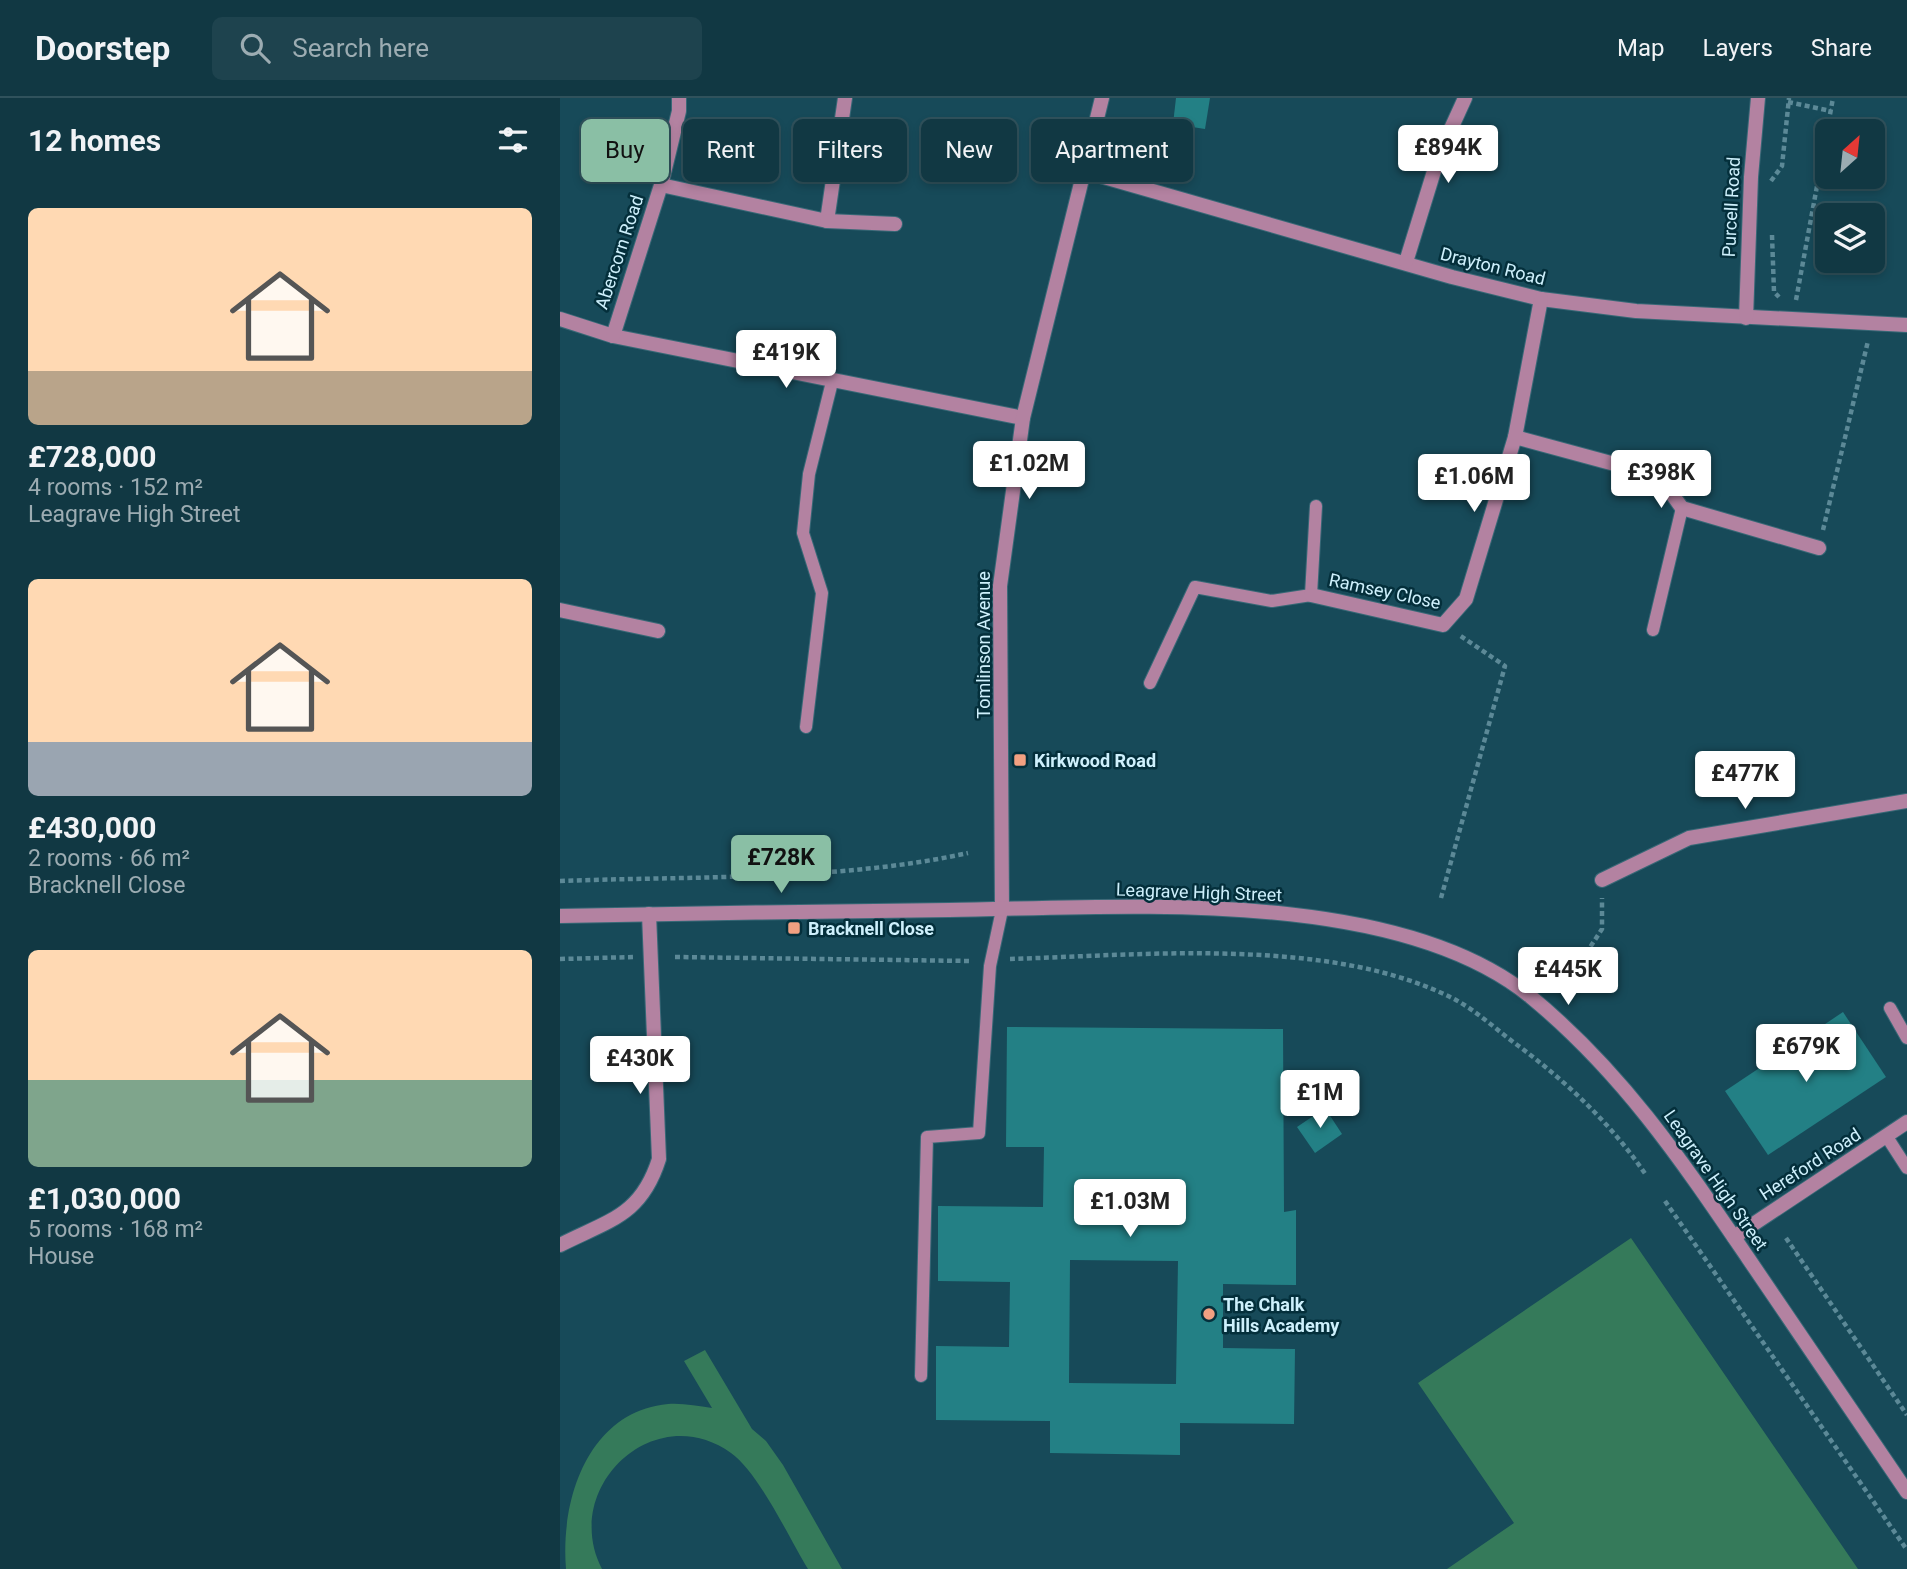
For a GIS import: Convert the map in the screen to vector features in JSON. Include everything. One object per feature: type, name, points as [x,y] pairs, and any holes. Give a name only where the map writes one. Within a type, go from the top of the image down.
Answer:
[{"type":"street","name":"Abercorn Road","points":[[613,337],[661,185],[680,111],[679,98]]},
{"type":"street","points":[[827,221],[845,98]]},
{"type":"street","name":"Tomlinson Avenue","points":[[1097,119],[1102,98]]},
{"type":"street","points":[[1406,262],[1439,155],[1465,98]]},
{"type":"street","name":"Purcell Road","points":[[1746,318],[1751,177],[1758,98]]},
{"type":"street","name":"Tomlinson Avenue","points":[[1002,909],[1000,586],[1023,418],[1080,182]]},
{"type":"street","name":"Drayton Road","points":[[1122,182],[1452,277],[1541,299],[1636,311],[1907,325]]},
{"type":"street","points":[[661,185],[827,221],[895,224]]},
{"type":"street","name":"Ramsey Close","points":[[1311,595],[1443,625],[1466,599],[1515,437],[1541,299]]},
{"type":"street","points":[[560,319],[613,337],[1023,418]]},
{"type":"street","points":[[1515,437],[1659,476],[1682,508],[1819,548]]},
{"type":"street","points":[[560,610],[658,631]]},
{"type":"street","points":[[1602,880],[1689,838],[1907,801]]},
{"type":"street","name":"Leagrave High Street","points":[[560,916],[1084,907],[1271,912],[1385,930],[1474,961],[1528,995],[1600,1061],[1680,1157],[1907,1492]]},
{"type":"street","points":[[560,1245],[633,1208],[651,1183],[659,1159],[649,914]]},
{"type":"street","name":"Hereford Road","points":[[1734,1237],[1907,1122]]},
{"type":"lane","points":[[806,727],[822,593],[803,533],[809,474],[832,382]]},
{"type":"lane","points":[[1150,683],[1195,587],[1272,601],[1311,595],[1316,506]]},
{"type":"lane","points":[[1653,630],[1682,508]]},
{"type":"lane","points":[[922,1376],[927,1137],[979,1133],[989,965],[1002,909]]},
{"type":"lane","points":[[1890,1008],[1907,1038]]},
{"type":"lane","points":[[1887,1136],[1907,1168]]},
{"type":"path","points":[[1829,119],[1833,98]]},
{"type":"path","points":[[1771,195],[1770,181],[1782,166],[1789,100],[1831,111]]},
{"type":"path","points":[[1772,223],[1774,292],[1796,305],[1817,189]]},
{"type":"path","points":[[1819,548],[1872,324]]},
{"type":"path","points":[[1441,898],[1505,666],[1443,625]]},
{"type":"path","points":[[560,881],[830,871],[926,862],[968,852]]},
{"type":"path","points":[[1572,975],[1602,929],[1602,880]]},
{"type":"path","points":[[1010,959],[1255,953],[1384,972],[1457,1000],[1557,1075],[1622,1140],[1646,1175]]},
{"type":"path","points":[[560,959],[634,957]]},
{"type":"path","points":[[675,957],[972,961]]},
{"type":"path","points":[[1665,1201],[1907,1550]]},
{"type":"path","points":[[1786,1238],[1907,1415]]},
{"type":"green space","points":[[1631,1238],[1858,1569],[1447,1569],[1514,1523],[1418,1383]]},
{"type":"green space","points":[[705,1350],[752,1429],[766,1441],[783,1465],[842,1569],[808,1569],[763,1490],[742,1462],[731,1453],[702,1439],[672,1437],[645,1444],[622,1460],[604,1482],[594,1509],[592,1539],[602,1569],[566,1569],[568,1514],[575,1487],[586,1462],[600,1440],[618,1423],[641,1410],[668,1404],[712,1408],[684,1361]]},
{"type":"building","points":[[1176,98],[1210,98],[1205,129],[1193,127],[1193,119],[1174,119]]},
{"type":"building","points":[[1843,1012],[1886,1077],[1768,1155],[1725,1091]]},
{"type":"building","points":[[1007,1027],[1283,1029],[1284,1212],[1296,1210],[1296,1285],[1223,1284],[1223,1348],[1295,1349],[1294,1424],[1180,1423],[1180,1455],[1050,1453],[1050,1421],[936,1420],[936,1346],[1009,1347],[1010,1282],[938,1281],[938,1206],[1043,1207],[1044,1147],[1006,1147]],"holes":[[[1070,1260],[1178,1261],[1176,1384],[1069,1383]]]},
{"type":"building","points":[[1325,1108],[1342,1134],[1315,1153],[1297,1127]]},
{"type":"place","name":"Kirkwood Road","points":[[1020,760]]},
{"type":"place","name":"Bracknell Close","points":[[794,928]]},
{"type":"place","name":"The Chalk Hills Academy","points":[[1209,1314]]}]
